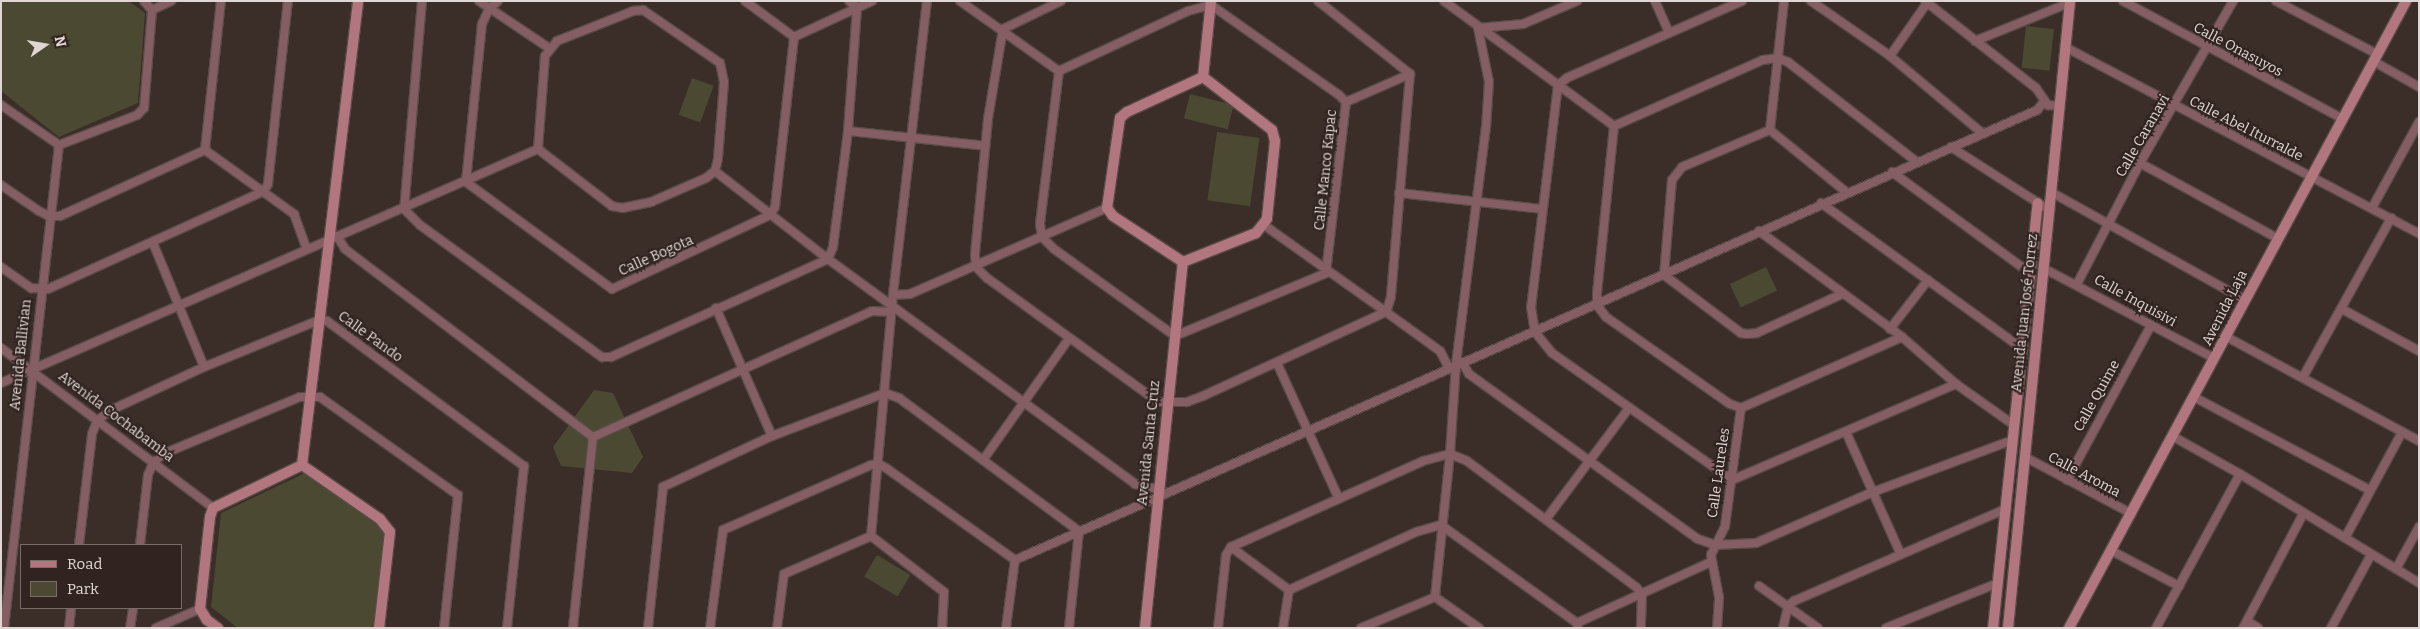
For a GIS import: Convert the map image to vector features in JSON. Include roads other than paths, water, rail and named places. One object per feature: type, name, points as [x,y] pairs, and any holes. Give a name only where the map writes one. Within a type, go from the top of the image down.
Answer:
[{"type":"street","points":[[1,105],[58,145],[137,115],[144,108],[152,10],[144,1]]},
{"type":"street","points":[[152,10],[172,1]]},
{"type":"street","points":[[205,150],[221,1]]},
{"type":"street","points":[[1,267],[31,288],[41,289],[153,244],[264,191],[268,184],[288,1]]},
{"type":"street","points":[[302,465],[319,320],[334,238],[358,1]]},
{"type":"street","points":[[422,1],[404,208],[420,225],[602,357],[611,356],[828,259],[833,247],[848,132],[857,7]]},
{"type":"street","points":[[479,1],[549,48]]},
{"type":"street","points":[[466,182],[482,24],[489,9],[498,1]]},
{"type":"street","points":[[745,1],[794,37]]},
{"type":"street","points":[[849,1],[857,7]]},
{"type":"street","points":[[794,37],[872,1]]},
{"type":"street","points":[[871,536],[879,464],[892,299],[913,139],[916,86],[927,1]]},
{"type":"street","points":[[960,1],[1003,29],[1060,71]]},
{"type":"street","points":[[1003,29],[1061,1]]},
{"type":"street","points":[[976,266],[1068,340],[1147,397],[1167,403],[1187,402],[1277,363],[1386,312],[1391,296],[1410,74],[1399,62],[1318,1]]},
{"type":"street","points":[[1444,1],[1478,28],[1614,126]]},
{"type":"street","points":[[1478,28],[1529,22],[1577,1]]},
{"type":"street","points":[[1655,1],[1669,32]]},
{"type":"street","points":[[1558,85],[1669,32],[1742,1]]},
{"type":"street","points":[[1770,130],[1784,1]]},
{"type":"street","points":[[1811,1],[1890,56],[1982,133]]},
{"type":"street","name":"Calle Onasuyos","points":[[2123,1],[2207,48],[2342,118]]},
{"type":"street","name":"Calle Caranavi","points":[[2077,284],[2140,163],[2174,107],[2233,1]]},
{"type":"street","points":[[2276,1],[2375,58],[2419,87]]},
{"type":"street","name":"Avenida Laja","points":[[2070,628],[2174,437],[2244,298],[2406,1]]},
{"type":"street","points":[[1890,56],[1926,2],[2036,88],[2044,102],[2060,106]]},
{"type":"street","points":[[1975,41],[2070,2]]},
{"type":"street","name":"Avenida Juan José Torrez","points":[[2008,628],[2070,2]]},
{"type":"street","points":[[1060,71],[1188,11],[1211,3],[1203,77]]},
{"type":"street","name":"Calle Manco Kapac","points":[[1211,3],[1346,102],[1326,273]]},
{"type":"street","points":[[538,149],[545,56],[549,48],[574,34],[644,6],[720,63],[724,82],[715,172]]},
{"type":"street","points":[[1435,597],[1441,525],[1450,454],[1456,365],[1489,82],[1478,28]]},
{"type":"street","points":[[976,266],[985,146],[1003,29]]},
{"type":"street","points":[[770,215],[775,207],[794,37]]},
{"type":"street","name":"Calle Abel Iturralde","points":[[2065,47],[2174,107],[2311,176],[2419,234]]},
{"type":"street","points":[[1614,126],[1763,60],[1778,58],[1788,62],[1917,162]]},
{"type":"street","points":[[1060,71],[1040,224],[1042,237],[1061,255],[1175,336],[1326,273]]},
{"type":"street","points":[[1346,102],[1410,74]]},
{"type":"street","points":[[1203,77],[1272,130],[1275,141],[1267,220],[1256,233],[1183,262],[1113,216],[1107,208],[1120,118],[1128,112],[1203,77]]},
{"type":"street","points":[[1558,85],[1541,210],[1531,307],[1535,332],[1552,352],[1732,480],[1956,384]]},
{"type":"street","points":[[1015,560],[1157,494],[1598,305],[1821,203],[2037,110],[2044,102]]},
{"type":"street","points":[[2372,208],[2419,122]]},
{"type":"street","points":[[1614,126],[1598,305],[1606,317],[1741,408],[1902,337]]},
{"type":"street","points":[[1770,130],[1846,192]]},
{"type":"street","points":[[1664,275],[1672,180],[1677,170],[1770,130]]},
{"type":"street","points":[[848,132],[985,146]]},
{"type":"street","name":"Avenida Ballivian","points":[[4,628],[58,145]]},
{"type":"street","points":[[1951,147],[2049,210]]},
{"type":"street","points":[[538,149],[612,206],[623,208],[650,202],[715,172]]},
{"type":"street","points":[[1,383],[178,303],[466,182],[538,149]]},
{"type":"street","points":[[205,150],[294,214],[307,249]]},
{"type":"street","points":[[1,185],[49,216],[60,216],[205,150]]},
{"type":"street","points":[[2140,163],[2277,238]]},
{"type":"street","points":[[715,172],[828,259],[892,299],[1022,401],[1135,484],[1157,494]]},
{"type":"street","points":[[1892,172],[2030,273]]},
{"type":"street","name":"Calle Bogota","points":[[466,182],[612,289],[770,215]]},
{"type":"street","points":[[1399,192],[1541,210]]},
{"type":"street","points":[[2051,192],[2244,298]]},
{"type":"street","points":[[1821,203],[2021,348]]},
{"type":"street","points":[[1993,628],[2021,348],[2038,203]]},
{"type":"street","points":[[892,299],[910,294],[1107,208]]},
{"type":"street","points":[[2303,377],[2391,218]]},
{"type":"street","points":[[1264,225],[1326,273],[1386,312],[1440,351],[1456,365],[1698,539],[1716,545],[1756,543],[1873,492],[2013,440]]},
{"type":"street","points":[[1759,231],[1902,337],[1956,384],[2014,424]]},
{"type":"street","points":[[334,238],[345,249],[593,437]]},
{"type":"street","points":[[153,244],[204,367]]},
{"type":"street","name":"Avenida Santa Cruz","points":[[1145,628],[1157,494],[1183,262]]},
{"type":"street","name":"Calle Inquisivi","points":[[2043,268],[2077,284],[2214,358]]},
{"type":"street","points":[[1664,275],[1741,333],[1747,334],[1757,333],[1842,294]]},
{"type":"street","points":[[1890,329],[1928,280]]},
{"type":"street","points":[[716,308],[772,436]]},
{"type":"street","points":[[2342,309],[2419,351]]},
{"type":"street","points":[[593,437],[872,311],[891,312]]},
{"type":"street","name":"Calle Pando","points":[[97,421],[109,411],[204,367],[319,320],[326,321],[524,466],[507,628]]},
{"type":"street","name":"Calle Quime","points":[[2067,480],[2151,325]]},
{"type":"street","points":[[2225,336],[2419,441]]},
{"type":"street","points":[[983,460],[1022,401],[1068,340]]},
{"type":"street","name":"Avenida Cochabamba","points":[[1,348],[213,508]]},
{"type":"street","points":[[1277,363],[1339,499]]},
{"type":"street","points":[[648,628],[663,487],[772,436],[862,400],[885,394],[900,398],[1079,531]]},
{"type":"street","points":[[140,544],[148,475],[153,463],[163,454],[311,395],[320,397],[458,495],[444,628]]},
{"type":"street","points":[[2194,397],[2370,490]]},
{"type":"street","points":[[1546,519],[1629,408]]},
{"type":"street","name":"Calle Laureles","points":[[1717,628],[1719,598],[1712,562],[1716,545],[1725,526],[1741,408]]},
{"type":"street","points":[[79,544],[92,434],[97,421]]},
{"type":"street","points":[[1846,432],[1900,553]]},
{"type":"street","points":[[2345,538],[2402,432]]},
{"type":"street","points":[[573,628],[593,437]]},
{"type":"street","points":[[2174,437],[2240,474],[2419,583]]},
{"type":"street","points":[[1218,628],[1226,555],[1231,547],[1423,461],[1450,454],[1468,462],[1629,581],[1642,594],[1640,628]]},
{"type":"street","name":"Calle Aroma","points":[[2025,457],[2132,514]]},
{"type":"street","points":[[879,464],[1015,560]]},
{"type":"street","points":[[710,628],[723,530],[879,464]]},
{"type":"street","points":[[218,628],[207,620],[200,609],[210,518],[213,508],[302,465]]},
{"type":"street","points":[[302,465],[380,519],[390,532],[379,628]]},
{"type":"street","points":[[2156,628],[2240,474]]},
{"type":"street","points":[[1788,606],[1900,553],[2006,509]]},
{"type":"street","points":[[2258,628],[2245,625],[2303,514]]},
{"type":"street","points":[[1289,590],[1416,532],[1441,525]]},
{"type":"street","points":[[1441,525],[1577,625],[1712,562]]},
{"type":"street","points":[[2396,569],[2419,527]]},
{"type":"street","points":[[1069,628],[1079,531]]},
{"type":"street","points":[[777,628],[784,574],[871,536]]},
{"type":"street","points":[[871,536],[944,592],[942,628]]},
{"type":"street","points":[[1231,547],[1289,590]]},
{"type":"street","points":[[2112,551],[2179,586]]},
{"type":"street","points":[[2341,628],[2332,625],[2371,555]]},
{"type":"street","points":[[1006,628],[1015,560]]},
{"type":"street","points":[[1886,628],[1998,583]]},
{"type":"street","points":[[1759,586],[1818,628]]},
{"type":"street","points":[[1283,628],[1289,590]]},
{"type":"street","points":[[1361,628],[1435,597]]},
{"type":"street","points":[[1435,597],[1479,628]]},
{"type":"street","points":[[1783,628],[1788,606]]},
{"type":"street","points":[[69,628],[71,609]]},
{"type":"street","points":[[130,628],[133,609]]},
{"type":"street","points":[[156,628],[200,609]]}]
